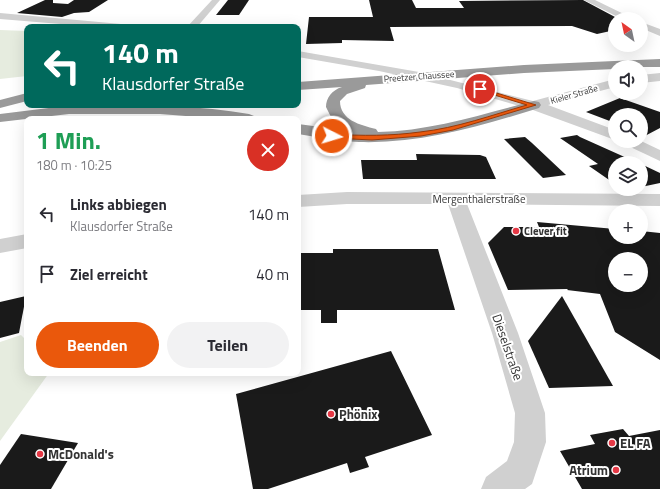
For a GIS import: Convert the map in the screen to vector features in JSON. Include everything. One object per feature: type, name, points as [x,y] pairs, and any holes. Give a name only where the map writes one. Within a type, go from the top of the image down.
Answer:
[{"type":"highway","name":"Preetzer Chaussee","points":[[301,80],[491,66],[660,58]]},
{"type":"highway","name":"Preetzer Chaussee","points":[[301,86],[524,69],[660,63]]},
{"type":"highway","points":[[399,136],[378,134],[348,125],[338,118],[332,106],[333,100],[342,91],[352,87],[406,77]]},
{"type":"highway","points":[[0,104],[24,98]]},
{"type":"highway","points":[[301,130],[349,138],[399,136],[451,128],[534,105]]},
{"type":"highway","points":[[0,112],[31,108]]},
{"type":"highway","points":[[0,118],[86,108]]},
{"type":"highway","points":[[70,110],[183,110],[210,112],[232,116]]},
{"type":"street","points":[[195,24],[216,0]]},
{"type":"street","points":[[588,0],[614,12]]},
{"type":"street","points":[[0,16],[93,24]]},
{"type":"street","points":[[648,28],[659,33]]},
{"type":"street","points":[[301,54],[374,66],[457,83],[534,105],[608,132]]},
{"type":"street","points":[[648,78],[660,77]]},
{"type":"street","name":"Kieler Straße","points":[[534,105],[608,85]]},
{"type":"street","points":[[589,124],[563,107],[562,102],[597,87]]},
{"type":"street","points":[[643,148],[659,156]]},
{"type":"street","name":"Mergenthalerstraße","points":[[301,201],[347,198],[660,200]]},
{"type":"street","name":"Dieselstraße","points":[[456,199],[504,333],[530,413],[530,442],[520,472],[498,489]]},
{"type":"street","points":[[0,246],[24,242]]},
{"type":"shaded area","points":[[0,30],[24,31],[24,76],[0,79]]},
{"type":"shaded area","points":[[21,335],[24,338],[24,376],[47,376],[0,441],[0,342]]},
{"type":"building","points":[[45,0],[53,0],[53,3],[68,4],[74,0],[108,0],[89,12],[74,13],[62,17],[17,13]]},
{"type":"building","points":[[228,0],[249,0],[239,15],[216,15]]},
{"type":"building","points":[[369,0],[412,0],[416,8],[464,8],[459,1],[583,0],[608,13],[608,32],[597,34],[572,26],[390,27],[394,41],[342,40],[342,43],[306,44],[309,17],[373,17]]},
{"type":"building","points":[[615,100],[626,100],[660,112],[660,128],[648,134],[648,108],[608,108],[608,120],[586,112]]},
{"type":"building","points":[[577,135],[622,156],[608,156],[608,179],[589,166],[598,164],[560,138]]},
{"type":"building","points":[[525,137],[566,175],[543,178],[504,139]]},
{"type":"building","points":[[416,154],[480,155],[486,157],[496,179],[363,179],[361,160],[417,160]]},
{"type":"building","points":[[648,167],[660,173],[660,183],[648,186]]},
{"type":"building","points":[[537,222],[608,228],[608,244],[648,244],[648,232],[660,233],[660,360],[615,332],[600,294],[567,290],[568,289],[508,290],[488,243],[504,227],[539,227]]},
{"type":"building","points":[[333,249],[438,249],[455,310],[337,310],[337,323],[321,323],[321,310],[301,310],[301,253],[333,253]]},
{"type":"building","points":[[24,296],[24,307],[19,333],[0,338],[0,302]]},
{"type":"building","points":[[562,296],[613,386],[549,388],[528,341]]},
{"type":"building","name":"Phönix","points":[[391,351],[432,435],[365,457],[369,467],[350,473],[347,463],[268,489],[253,489],[236,394]]},
{"type":"building","name":"Atrium","points":[[623,429],[629,436],[660,430],[660,489],[582,489],[560,451],[595,444],[590,435]]},
{"type":"building","name":"McDonald's","points":[[21,434],[78,443],[51,489],[0,489],[0,465]]},
{"type":"place","name":"Clever fit","points":[[516,231]]},
{"type":"place","name":"Phönix","points":[[331,414]]},
{"type":"place","name":"EL FA","points":[[612,443]]},
{"type":"place","name":"McDonald's","points":[[40,454]]},
{"type":"place","name":"Atrium","points":[[616,470]]},
{"type":"route","points":[[332,136],[349,138],[409,136],[451,128],[534,105],[480,89]]}]
